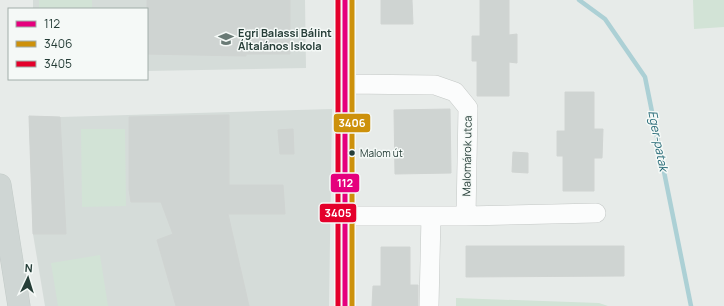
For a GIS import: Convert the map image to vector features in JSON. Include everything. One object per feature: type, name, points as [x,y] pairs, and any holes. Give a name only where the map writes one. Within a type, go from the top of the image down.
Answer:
[{"type":"main road","points":[[0,184],[19,306]]},
{"type":"street","points":[[345,306],[346,0]]},
{"type":"street","name":"Malomárok utca","points":[[346,84],[434,84],[455,92],[468,108],[466,216]]},
{"type":"street","points":[[346,216],[466,216],[596,213]]},
{"type":"street","points":[[429,306],[431,216]]},
{"type":"shaded area","name":"Egri Balassi Bálint Általános Iskola","points":[[33,0],[305,0],[306,68],[148,71],[148,8],[33,8]]},
{"type":"shaded area","points":[[332,109],[329,306],[45,306],[33,234],[29,116],[60,117]]},
{"type":"green space","points":[[39,0],[92,0],[92,8],[39,8]]},
{"type":"green space","points":[[693,0],[724,0],[724,27],[694,29]]},
{"type":"green space","points":[[81,129],[125,129],[126,206],[82,207]]},
{"type":"green space","points":[[100,255],[108,306],[58,306],[51,263]]},
{"type":"green space","points":[[456,298],[599,303],[608,306],[456,306]]},
{"type":"building","name":"Egri Balassi Bálint Általános Iskola","points":[[147,0],[290,0],[290,54],[246,54],[246,56],[148,54]]},
{"type":"building","points":[[381,0],[412,0],[413,24],[381,24]]},
{"type":"building","points":[[480,0],[509,0],[509,35],[517,34],[517,63],[509,62],[509,96],[477,96],[477,61],[472,61],[472,36],[480,36]]},
{"type":"building","points":[[565,92],[594,92],[594,129],[603,129],[602,158],[594,158],[594,191],[563,191],[563,156],[557,156],[557,131],[565,131]]},
{"type":"building","points":[[450,109],[451,173],[395,174],[394,110]]},
{"type":"building","points":[[229,115],[229,185],[283,185],[285,214],[228,214],[249,306],[176,306],[157,240],[173,234],[161,202],[131,202],[129,189],[129,117]]},
{"type":"building","points":[[29,116],[60,117],[66,234],[33,234]]},
{"type":"building","points":[[293,129],[294,154],[280,154],[278,130]]},
{"type":"building","points":[[513,152],[528,153],[528,173],[512,172]]},
{"type":"building","points":[[466,246],[624,246],[624,276],[466,277]]},
{"type":"building","points":[[381,247],[410,247],[410,285],[418,285],[418,306],[372,306],[373,286],[381,286]]},
{"type":"waterway","name":"Eger-patak","points":[[579,0],[605,19],[645,77],[691,306]]},
{"type":"transit line","name":"3405","points":[[338,0],[338,306]]},
{"type":"transit line","name":"112","points":[[345,0],[345,306]]},
{"type":"transit line","name":"3406","points":[[352,0],[352,306]]},
{"type":"place","name":"Egri Balassi Bálint Általános Iskola","points":[[226,39]]},
{"type":"place","name":"Malom út","points":[[352,153]]}]
